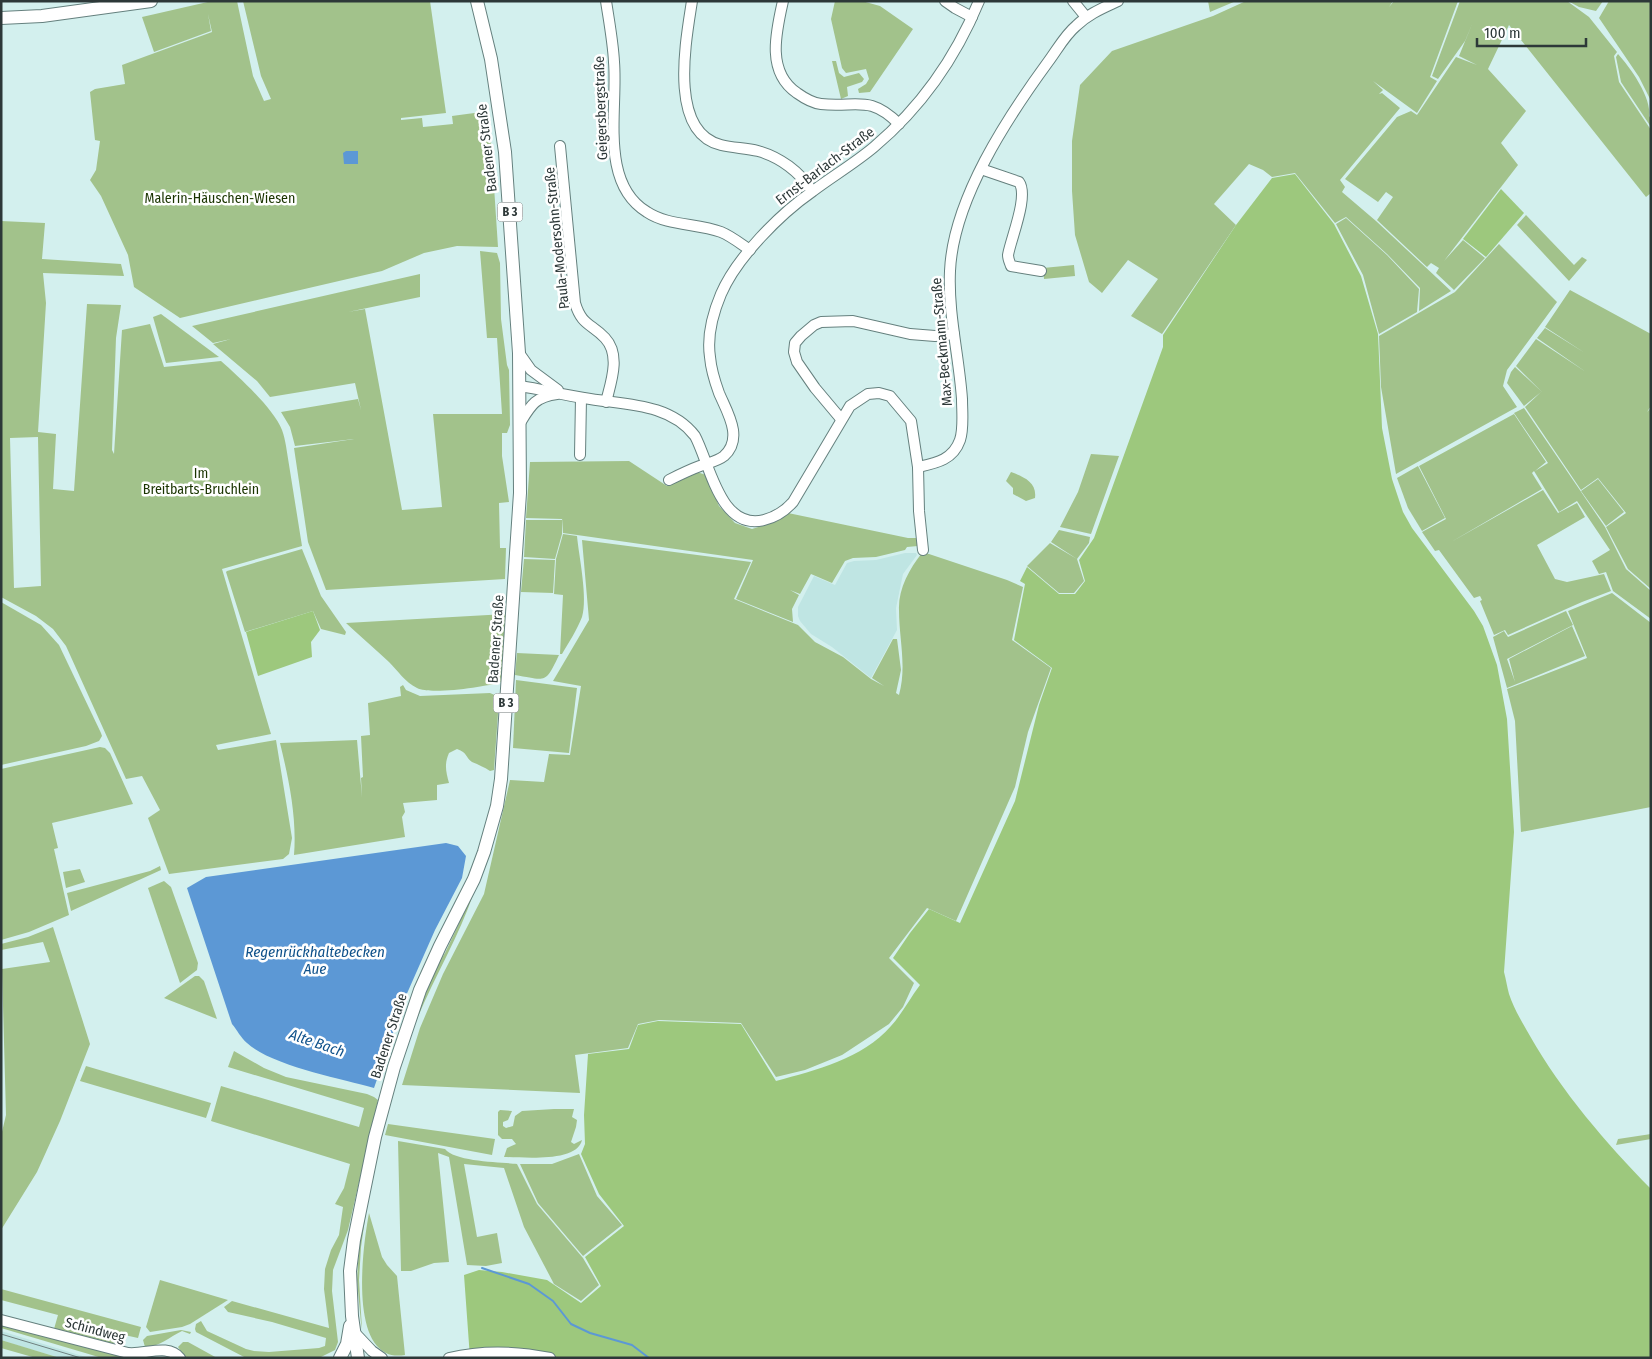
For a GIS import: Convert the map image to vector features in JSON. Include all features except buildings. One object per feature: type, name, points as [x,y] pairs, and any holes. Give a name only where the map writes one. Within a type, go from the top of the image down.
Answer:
[{"type":"main road","points":[[1,18],[42,16],[150,1]]},
{"type":"main road","name":"Badener Straße","points":[[358,1358],[350,1286],[352,1258],[385,1096],[420,990],[474,879],[497,806],[500,780],[515,588],[520,493],[519,352],[505,152],[491,59],[477,1]]},
{"type":"main road","name":"Badener Straße","points":[[340,1358],[347,1344],[352,1316]]},
{"type":"street","name":"Geigersbergstraße","points":[[606,1],[614,61],[615,154],[618,173],[626,192],[635,204],[648,213],[671,221],[720,232],[750,250]]},
{"type":"street","points":[[692,1],[684,78],[691,121],[704,138],[719,144],[760,152],[779,160],[807,182],[812,191]]},
{"type":"street","points":[[783,1],[776,42],[776,59],[780,73],[793,90],[804,98],[821,104],[852,103],[874,106],[899,124]]},
{"type":"street","points":[[945,1],[972,17]]},
{"type":"street","name":"Ernst-Barlach-Straße","points":[[669,480],[725,455],[733,442],[733,426],[714,375],[709,355],[711,330],[716,307],[722,292],[750,250],[780,217],[812,191],[855,162],[899,124],[924,97],[939,75],[979,1]]},
{"type":"street","points":[[1073,1],[1086,17]]},
{"type":"street","name":"Max-Beckmann-Straße","points":[[918,467],[947,458],[955,451],[961,439],[961,395],[954,334],[950,270],[954,244],[966,204],[981,169],[1030,86],[1074,28],[1086,17],[1118,1]]},
{"type":"street","name":"Paula-Modersohn-Straße","points":[[560,146],[575,303],[583,321],[605,338],[612,350],[613,368],[606,402]]},
{"type":"street","points":[[981,169],[1021,184],[1023,195],[1008,257],[1011,266],[1024,270],[1042,271]]},
{"type":"street","points":[[841,419],[815,388],[797,362],[794,352],[795,343],[800,336],[814,325],[821,322],[853,321],[910,334],[935,336],[954,334]]},
{"type":"street","points":[[519,352],[531,370],[562,394]]},
{"type":"street","points":[[519,386],[581,398],[642,406],[678,419],[695,436],[724,502],[735,515],[748,521],[756,522],[771,519],[786,510],[793,502],[850,406],[868,394],[879,393],[890,396],[911,421],[918,467],[919,510],[923,550]]},
{"type":"street","points":[[520,423],[532,404],[539,398],[562,394]]},
{"type":"street","points":[[580,456],[581,398]]},
{"type":"street","name":"Schindweg","points":[[1,1320],[121,1351],[135,1353],[166,1350],[172,1351],[180,1358]]},
{"type":"street","points":[[355,1333],[372,1351],[382,1358]]},
{"type":"street","points":[[449,1358],[472,1353],[550,1358]]},
{"type":"shaded area","points":[[905,553],[916,553],[917,555],[903,574],[896,608],[897,630],[871,678],[832,647],[811,634],[800,621],[798,607],[814,576],[835,585],[847,563],[876,560]]},
{"type":"shaded area","points":[[1,1331],[89,1358],[60,1358],[13,1344],[1,1340]]},
{"type":"green space","name":"Malerin-Häuschen-Wiesen","points":[[212,1],[237,1],[253,76],[264,101],[271,99],[261,76],[243,1],[430,1],[446,113],[401,118],[401,120],[422,118],[423,127],[453,124],[452,116],[489,111],[498,247],[457,246],[424,253],[382,271],[180,318],[134,287],[128,255],[101,196],[90,180],[96,170],[100,141],[95,140],[90,92],[95,89],[125,84],[122,65],[212,32],[208,14],[211,31],[154,52],[142,17]]},
{"type":"green space","points":[[835,1],[862,1],[880,6],[913,29],[870,92],[859,93],[858,89],[866,84],[869,79],[866,69],[846,73],[842,68],[831,19]]},
{"type":"green space","points":[[1208,1],[1236,1],[1210,12]]},
{"type":"green space","points":[[1246,1],[1393,1],[1389,7],[1394,1],[1458,1],[1430,77],[1437,81],[1417,113],[1373,81],[1383,90],[1379,94],[1382,93],[1400,108],[1340,180],[1345,187],[1342,192],[1451,291],[1419,311],[1420,288],[1387,254],[1346,217],[1335,223],[1295,173],[1272,177],[1263,170],[1249,164],[1214,204],[1236,225],[1162,334],[1131,316],[1158,279],[1128,260],[1102,293],[1089,282],[1075,235],[1072,191],[1072,141],[1080,85],[1112,51],[1213,16]]},
{"type":"green space","points":[[1460,1],[1567,1],[1589,17],[1617,52],[1614,56],[1619,82],[1651,130],[1651,193],[1646,197],[1509,25],[1488,69],[1526,111],[1501,143],[1518,165],[1444,261],[1463,240],[1485,258],[1454,290],[1436,273],[1439,268],[1431,263],[1427,267],[1377,220],[1393,197],[1386,192],[1378,202],[1345,179],[1397,117],[1411,111],[1417,115],[1456,57],[1477,65],[1459,56],[1473,22],[1465,41],[1438,79],[1432,76]]},
{"type":"green space","points":[[1568,1],[1603,1],[1596,11],[1579,7]]},
{"type":"green space","points":[[1609,1],[1651,1],[1651,101],[1639,77],[1599,18]]},
{"type":"green space","points":[[1618,54],[1644,92],[1651,119],[1651,127],[1621,82],[1616,57]]},
{"type":"green space","points":[[832,61],[836,61],[839,73],[844,77],[859,73],[864,79],[862,82],[847,87],[848,96],[841,99]]},
{"type":"green space","points":[[1295,174],[1334,224],[1361,276],[1378,334],[1382,428],[1392,479],[1403,512],[1412,528],[1474,611],[1483,626],[1497,665],[1507,719],[1514,832],[1504,972],[1513,1005],[1542,1057],[1585,1116],[1651,1189],[1651,1358],[470,1358],[464,1275],[479,1270],[547,1280],[581,1303],[601,1286],[585,1257],[624,1226],[599,1194],[581,1154],[585,1144],[584,1115],[588,1054],[629,1049],[638,1025],[658,1021],[741,1024],[776,1081],[838,1062],[852,1055],[879,1037],[899,1016],[920,985],[893,958],[929,909],[960,923],[1015,801],[1039,705],[1052,668],[1014,640],[1025,584],[1020,581],[1027,567],[1059,594],[1075,594],[1085,581],[1079,560],[1094,538],[1163,347],[1163,335],[1236,225],[1272,178]]},
{"type":"green space","points":[[1501,189],[1524,213],[1486,257],[1463,239]]},
{"type":"green space","points":[[1526,215],[1574,265],[1582,257],[1587,260],[1569,281],[1517,225]]},
{"type":"green space","points":[[1346,218],[1387,255],[1419,289],[1417,312],[1379,334],[1363,275],[1336,224]]},
{"type":"green space","name":"Im Breitbarts-Bruchlein","points":[[1,221],[45,223],[42,259],[121,264],[124,276],[43,273],[46,303],[38,432],[56,434],[53,489],[74,491],[87,304],[121,305],[116,338],[112,450],[114,454],[122,330],[150,324],[164,367],[221,361],[264,403],[282,430],[302,546],[222,569],[271,734],[216,745],[218,750],[276,740],[292,838],[289,854],[283,859],[169,874],[148,818],[160,810],[142,776],[126,779],[66,646],[53,629],[36,616],[1,597]],"holes":[[[38,437],[41,586],[14,588],[10,438]]]},
{"type":"green space","points":[[1499,244],[1557,302],[1507,370],[1503,386],[1517,407],[1396,474],[1381,387],[1379,336],[1455,292]]},
{"type":"green space","points":[[480,251],[497,253],[500,263],[501,319],[509,370],[510,425],[507,433],[502,433],[502,456],[509,502],[499,503],[500,548],[506,548],[505,579],[326,590],[308,542],[294,448],[354,439],[295,446],[290,427],[281,412],[358,399],[361,410],[355,383],[270,397],[257,381],[213,344],[231,339],[213,343],[192,326],[420,274],[420,297],[348,312],[365,309],[402,510],[442,507],[433,414],[502,414],[497,338],[487,338]]},
{"type":"green space","points":[[1074,265],[1075,276],[1044,279],[1043,268]]},
{"type":"green space","points":[[1570,290],[1651,334],[1651,406],[1647,412],[1651,408],[1651,589],[1628,569],[1606,527],[1626,513],[1598,478],[1581,490],[1525,407],[1541,392],[1524,406],[1507,383],[1515,367],[1542,392],[1516,366],[1536,339],[1586,372],[1537,338],[1545,328],[1585,353],[1545,327]]},
{"type":"green space","points":[[161,314],[219,357],[166,363],[153,317]]},
{"type":"green space","points":[[1524,408],[1605,527],[1626,569],[1651,591],[1651,619],[1613,591],[1606,572],[1599,574],[1592,561],[1610,550],[1577,501],[1559,512],[1534,471],[1532,473],[1542,489],[1451,542],[1543,490],[1558,513],[1577,503],[1585,517],[1537,545],[1555,579],[1567,582],[1604,574],[1611,591],[1508,635],[1505,630],[1494,635],[1480,601],[1482,600],[1480,596],[1474,598],[1439,550],[1435,551],[1422,532],[1446,519],[1419,466],[1514,414],[1546,462],[1535,471],[1548,463],[1514,413]]},
{"type":"green space","points":[[1091,454],[1119,456],[1091,534],[1060,527],[1078,492]]},
{"type":"green space","points":[[629,461],[667,486],[697,472],[706,475],[719,506],[735,523],[752,529],[777,521],[788,513],[908,538],[917,538],[918,546],[907,547],[905,550],[876,557],[853,558],[845,561],[832,583],[811,574],[800,594],[790,590],[799,595],[792,609],[793,622],[736,599],[753,560],[563,533],[562,518],[526,518],[530,462]]},
{"type":"green space","points":[[1418,466],[1445,518],[1422,531],[1408,508],[1397,478]]},
{"type":"green space","points":[[1011,472],[1025,478],[1032,484],[1035,498],[1026,501],[1013,494],[1013,488],[1006,481]]},
{"type":"green space","points":[[1598,479],[1624,512],[1606,526],[1581,491]]},
{"type":"green space","points":[[526,520],[562,520],[562,534],[555,559],[524,557]]},
{"type":"green space","points":[[1059,530],[1090,537],[1089,543],[1077,559],[1051,542]]},
{"type":"green space","points":[[563,534],[577,536],[584,609],[573,636],[562,654],[560,654],[563,595],[554,594],[556,559]]},
{"type":"green space","points":[[582,540],[751,562],[734,599],[798,625],[815,642],[843,657],[871,679],[884,686],[872,678],[893,639],[897,639],[901,670],[896,693],[899,695],[902,674],[899,621],[900,595],[909,573],[922,553],[1007,580],[1023,587],[1012,640],[1051,668],[1028,732],[1015,787],[956,921],[927,908],[889,958],[914,983],[903,1007],[889,1024],[842,1055],[805,1070],[776,1077],[741,1023],[659,1020],[638,1024],[628,1048],[575,1055],[580,1093],[402,1085],[420,1028],[443,974],[484,894],[510,780],[544,782],[549,754],[570,755],[581,686],[553,681],[589,620]]},
{"type":"green space","points":[[1050,543],[1077,559],[1084,581],[1074,593],[1059,593],[1027,566]]},
{"type":"green space","points":[[302,549],[321,596],[346,632],[345,635],[321,629],[313,611],[245,632],[226,572]]},
{"type":"green space","points":[[524,559],[555,560],[553,593],[521,592]]},
{"type":"green space","points":[[1612,593],[1651,623],[1651,807],[1521,832],[1515,721],[1507,689],[1587,658],[1568,611]]},
{"type":"green space","points":[[1,602],[41,625],[59,645],[101,733],[102,736],[99,741],[86,746],[1,765]]},
{"type":"green space","points":[[313,611],[320,630],[311,642],[312,657],[258,676],[246,632]]},
{"type":"green space","points":[[1566,611],[1573,625],[1507,659],[1515,682],[1509,659],[1572,626],[1585,656],[1507,688],[1493,637],[1504,631],[1508,637]]},
{"type":"green space","points":[[506,614],[501,682],[471,688],[434,691],[417,688],[405,680],[389,662],[346,623]]},
{"type":"green space","points":[[517,653],[559,655],[547,676],[539,679],[515,675]]},
{"type":"green space","points":[[516,680],[577,688],[569,753],[513,748]]},
{"type":"green space","points":[[403,685],[406,690],[420,696],[490,693],[497,696],[499,699],[494,770],[490,771],[472,762],[463,752],[457,749],[449,753],[446,768],[449,783],[437,785],[437,800],[403,803],[405,812],[402,817],[405,837],[294,855],[293,813],[280,743],[357,740],[362,797],[361,736],[370,735],[368,703],[401,696],[400,687]]},
{"type":"green space","points":[[100,747],[105,748],[110,753],[133,804],[52,823],[58,848],[54,849],[69,915],[29,932],[1,940],[1,769]]},
{"type":"green space","points":[[160,866],[161,870],[71,911],[67,893],[150,871]]},
{"type":"green space","points":[[80,869],[85,882],[66,888],[63,872]]},
{"type":"green space","points":[[164,881],[171,887],[198,963],[197,970],[180,983],[148,888]]},
{"type":"green space","points":[[474,892],[468,910],[408,1042],[382,1136],[401,1058],[435,969],[445,953]]},
{"type":"green space","points":[[53,927],[90,1044],[60,1121],[37,1172],[1,1230],[1,1136],[6,1115],[2,969],[50,962],[43,942],[1,950],[1,944],[28,937]]},
{"type":"green space","points":[[195,976],[199,976],[204,981],[217,1019],[164,998]]},
{"type":"green space","points":[[234,1051],[264,1068],[286,1077],[367,1094],[378,1100],[348,1230],[333,1270],[332,1291],[338,1342],[335,1350],[321,1357],[246,1358],[196,1332],[195,1329],[196,1324],[201,1321],[207,1331],[254,1351],[269,1352],[325,1346],[326,1338],[272,1322],[228,1312],[224,1307],[232,1301],[329,1328],[324,1289],[325,1269],[331,1250],[339,1235],[343,1207],[335,1204],[344,1188],[350,1164],[211,1121],[221,1086],[359,1127],[364,1108],[228,1067]]},
{"type":"green space","points":[[86,1066],[211,1103],[206,1118],[80,1081]]},
{"type":"green space","points":[[574,1109],[572,1117],[577,1120],[571,1142],[574,1144],[582,1140],[578,1147],[570,1152],[548,1157],[504,1157],[507,1148],[516,1144],[512,1139],[502,1139],[498,1135],[498,1112],[500,1110],[512,1111],[508,1120],[503,1122],[503,1126],[506,1128],[513,1126],[515,1116],[522,1111]]},
{"type":"green space","points":[[388,1124],[495,1139],[492,1155],[385,1135]]},
{"type":"green space","points":[[1651,1134],[1651,1139],[1616,1145],[1618,1139]]},
{"type":"green space","points":[[398,1141],[445,1149],[458,1157],[468,1159],[517,1164],[537,1204],[583,1258],[599,1285],[581,1301],[554,1284],[524,1227],[504,1168],[464,1164],[477,1237],[497,1233],[502,1263],[486,1266],[467,1265],[449,1157],[438,1153],[449,1262],[434,1263],[411,1271],[401,1271]]},
{"type":"green space","points":[[579,1154],[597,1196],[622,1225],[583,1256],[538,1203],[520,1164],[552,1164]]},
{"type":"green space","points":[[366,1212],[359,1280],[362,1329],[357,1280],[359,1246],[364,1213]]},
{"type":"green space","points":[[369,1213],[382,1257],[397,1276],[405,1355],[390,1355],[386,1353],[375,1343],[368,1328],[362,1289],[364,1246]]},
{"type":"green space","points":[[160,1280],[228,1300],[190,1324],[150,1332],[146,1327]]},
{"type":"green space","points":[[1,1289],[141,1327],[138,1338],[120,1334],[118,1341],[111,1344],[54,1329],[58,1315],[1,1300]]},
{"type":"green space","points":[[1,1323],[128,1358],[102,1358],[1,1328]]},
{"type":"green space","points":[[181,1330],[191,1332],[190,1334],[182,1331],[160,1344],[145,1347],[143,1340],[147,1336]]},
{"type":"green space","points":[[1,1340],[60,1358],[36,1358],[1,1348]]},
{"type":"green space","points":[[183,1342],[188,1342],[217,1358],[186,1358],[178,1347]]},
{"type":"water","points":[[346,151],[358,151],[358,164],[344,164],[343,153]]},
{"type":"water","name":"Regenrückhaltebecken Aue","points":[[446,843],[458,846],[466,856],[462,878],[435,930],[405,998],[374,1088],[289,1065],[258,1051],[245,1041],[232,1024],[187,888],[206,877]]},
{"type":"waterway","points":[[482,1268],[529,1284],[553,1301],[571,1324],[590,1333],[632,1345],[649,1358]]},
{"type":"tram line","points":[[1,1334],[81,1358]]},
{"type":"water label","name":"Alte Bach","points":[[317,1043]]}]
